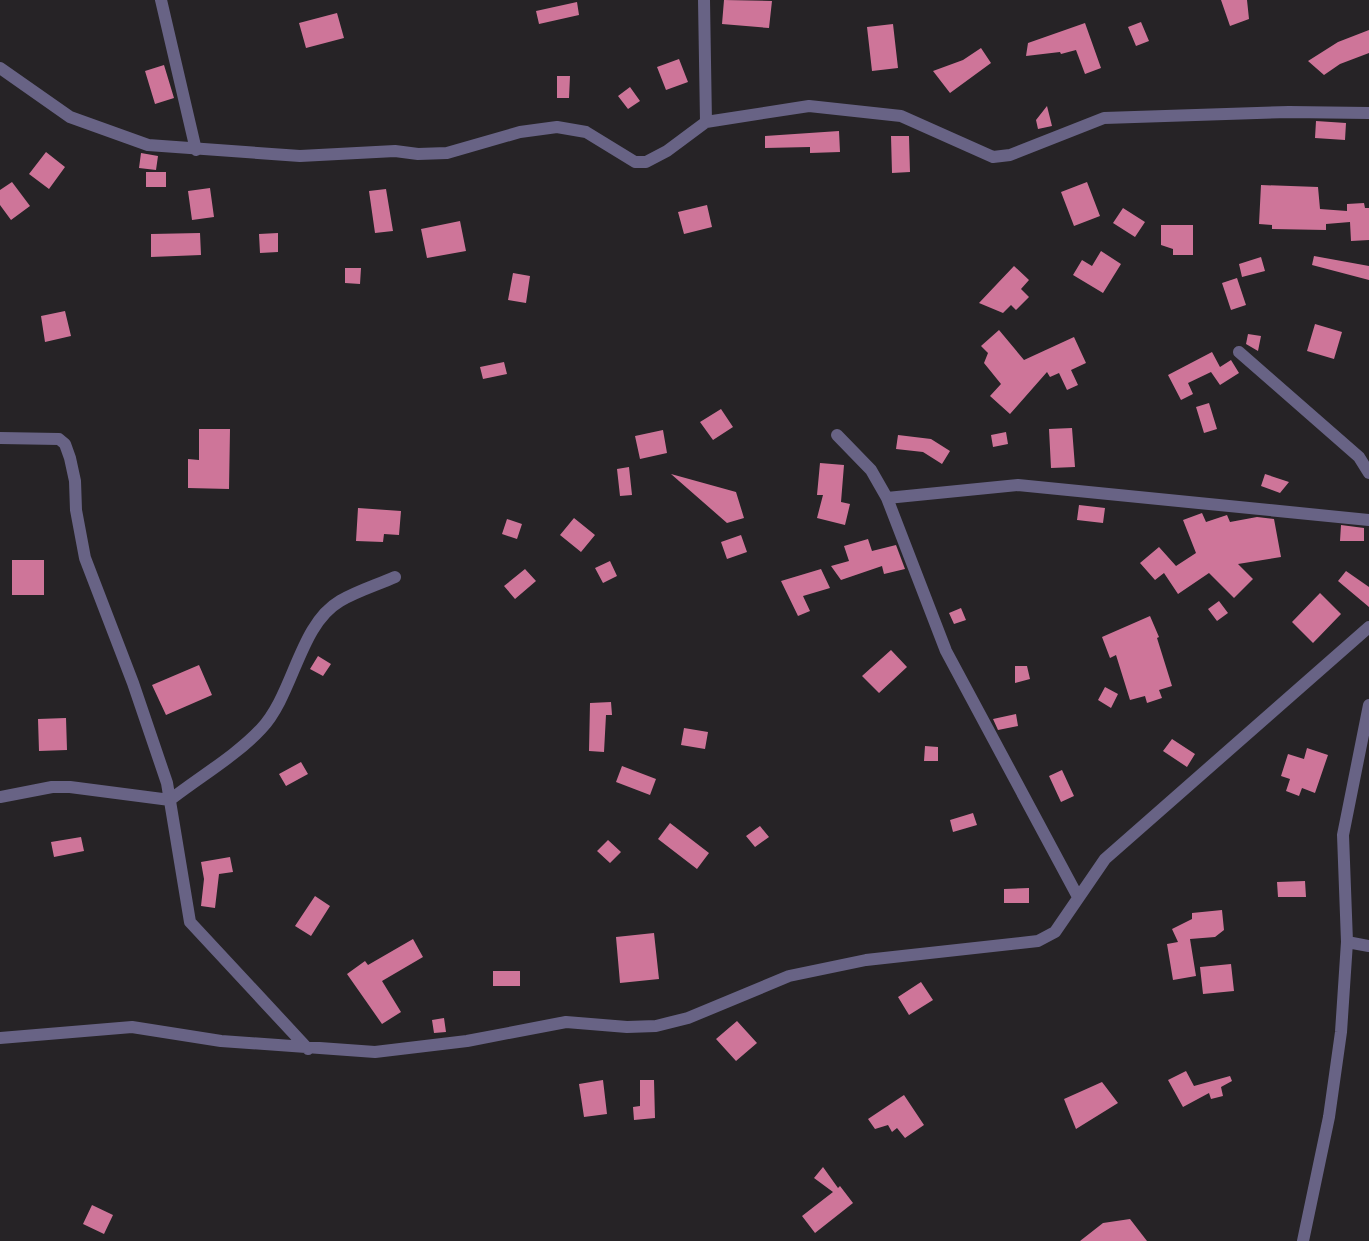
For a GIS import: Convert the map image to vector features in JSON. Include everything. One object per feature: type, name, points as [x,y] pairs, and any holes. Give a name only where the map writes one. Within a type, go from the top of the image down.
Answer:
[{"type":"street","points":[[161,0],[196,150]]},
{"type":"street","points":[[705,0],[705,122]]},
{"type":"street","points":[[0,68],[69,117],[148,145],[300,156],[395,151],[418,154],[447,153],[520,132],[556,127],[586,132],[635,162],[646,162],[668,151],[705,122],[808,106],[901,116],[993,157],[1010,155],[1104,118],[1289,112],[1369,112]]},
{"type":"street","points":[[1239,352],[1359,458],[1369,473]]},
{"type":"street","points":[[837,435],[871,470],[887,498],[946,651],[1078,897]]},
{"type":"street","points":[[0,438],[58,439],[65,444],[75,481],[76,510],[85,558],[133,682],[166,783],[192,925],[234,967],[308,1049]]},
{"type":"street","points":[[887,498],[1008,485],[1369,520]]},
{"type":"street","points":[[0,797],[52,787],[70,787],[170,800],[262,729],[290,683],[311,632],[324,614],[340,601],[395,577]]},
{"type":"street","points":[[0,1038],[132,1027],[221,1041],[375,1052],[466,1041],[566,1022],[627,1027],[657,1026],[688,1018],[789,976],[866,960],[1038,941],[1055,932],[1105,859],[1369,627]]},
{"type":"street","points":[[1303,1241],[1329,1117],[1341,1032],[1347,942],[1343,835],[1369,705]]},
{"type":"street","points":[[1347,942],[1369,946]]},
{"type":"building","points":[[724,0],[772,1],[769,28],[722,24]]},
{"type":"building","points":[[1221,0],[1247,0],[1249,19],[1230,26]]},
{"type":"building","points":[[577,2],[579,15],[539,24],[536,11]]},
{"type":"building","points":[[337,13],[344,38],[306,48],[299,23]]},
{"type":"building","points":[[1141,22],[1149,41],[1136,46],[1128,27]]},
{"type":"building","points":[[1085,23],[1101,68],[1085,74],[1076,50],[1061,54],[1060,52],[1026,56],[1028,43]]},
{"type":"building","points":[[893,24],[898,68],[872,71],[867,27]]},
{"type":"building","points":[[1369,30],[1369,53],[1340,64],[1324,75],[1308,61],[1338,42]]},
{"type":"building","points":[[981,48],[991,63],[950,93],[933,71],[963,60]]},
{"type":"building","points":[[679,59],[688,82],[666,90],[657,67]]},
{"type":"building","points":[[164,65],[174,98],[155,104],[145,71]]},
{"type":"building","points":[[557,76],[570,76],[569,98],[557,98]]},
{"type":"building","points":[[630,87],[640,101],[628,109],[618,96]]},
{"type":"building","points":[[1047,106],[1052,126],[1038,129],[1036,120]]},
{"type":"building","points":[[1316,121],[1346,123],[1345,140],[1315,138]]},
{"type":"building","points":[[839,131],[840,152],[810,153],[810,147],[765,148],[765,136]]},
{"type":"building","points":[[891,136],[909,136],[910,172],[892,173]]},
{"type":"building","points":[[46,152],[65,167],[49,189],[29,174]]},
{"type":"building","points":[[141,153],[158,156],[156,170],[139,168]]},
{"type":"building","points":[[146,172],[166,172],[166,187],[146,187]]},
{"type":"building","points":[[12,182],[30,206],[11,220],[0,205],[0,190]]},
{"type":"building","points":[[1087,182],[1100,216],[1074,226],[1061,192]]},
{"type":"building","points":[[1261,185],[1318,187],[1320,209],[1347,211],[1347,204],[1364,203],[1365,208],[1369,208],[1369,240],[1351,241],[1350,222],[1326,224],[1326,230],[1272,229],[1272,225],[1259,224]]},
{"type":"building","points":[[210,188],[214,217],[192,220],[188,191]]},
{"type":"building","points":[[386,189],[393,231],[375,233],[369,191]]},
{"type":"building","points":[[707,205],[712,227],[684,234],[678,212]]},
{"type":"building","points":[[1123,208],[1145,222],[1135,237],[1113,223]]},
{"type":"building","points":[[460,221],[466,251],[427,258],[421,229]]},
{"type":"building","points":[[1161,225],[1193,225],[1193,255],[1173,255],[1173,249],[1161,245]]},
{"type":"building","points":[[200,233],[201,255],[151,257],[151,234]]},
{"type":"building","points":[[278,233],[278,252],[260,253],[259,234]]},
{"type":"building","points":[[1101,251],[1121,264],[1103,293],[1073,275],[1082,260],[1092,266]]},
{"type":"building","points":[[1314,256],[1369,266],[1369,280],[1312,265]]},
{"type":"building","points":[[1261,257],[1265,271],[1242,277],[1239,264]]},
{"type":"building","points":[[1014,266],[1029,280],[1021,289],[1029,297],[1016,310],[1011,305],[1003,313],[979,303]]},
{"type":"building","points":[[345,268],[361,268],[360,284],[345,283]]},
{"type":"building","points":[[513,273],[530,276],[526,303],[508,300]]},
{"type":"building","points":[[1237,278],[1246,305],[1231,310],[1222,283]]},
{"type":"building","points":[[65,311],[71,336],[45,342],[41,316]]},
{"type":"building","points":[[1315,324],[1342,332],[1334,359],[1307,351]]},
{"type":"building","points":[[999,330],[1024,360],[1074,337],[1086,363],[1071,370],[1078,385],[1067,390],[1059,373],[1050,377],[1047,372],[1010,414],[990,396],[1001,384],[984,363],[988,353],[981,346]]},
{"type":"building","points":[[1248,334],[1261,336],[1258,351],[1246,344]]},
{"type":"building","points":[[1212,352],[1220,367],[1231,360],[1239,373],[1220,385],[1211,372],[1188,383],[1193,394],[1181,400],[1168,375]]},
{"type":"building","points":[[504,362],[507,374],[483,379],[480,367]]},
{"type":"building","points":[[1209,403],[1217,429],[1204,433],[1196,407]]},
{"type":"building","points":[[721,409],[733,427],[713,440],[700,422]]},
{"type":"building","points":[[1072,428],[1075,467],[1051,468],[1049,429]]},
{"type":"building","points":[[199,429],[230,429],[229,489],[188,488],[188,459],[199,460]]},
{"type":"building","points":[[663,430],[667,453],[640,459],[635,436]]},
{"type":"building","points":[[1006,432],[1008,444],[993,447],[991,435]]},
{"type":"building","points":[[898,435],[931,439],[950,451],[942,464],[923,452],[896,449]]},
{"type":"building","points":[[820,463],[844,465],[841,502],[850,504],[845,525],[817,518],[823,495],[817,495]]},
{"type":"building","points":[[629,467],[632,495],[620,496],[617,469]]},
{"type":"building","points":[[671,474],[736,492],[744,518],[727,523]]},
{"type":"building","points":[[1265,474],[1289,482],[1280,493],[1261,486]]},
{"type":"building","points":[[1079,505],[1105,508],[1103,523],[1077,520]]},
{"type":"building","points":[[358,508],[401,511],[399,535],[384,534],[383,542],[356,541]]},
{"type":"building","points":[[1202,513],[1206,522],[1227,515],[1230,522],[1257,517],[1274,519],[1281,557],[1238,564],[1253,579],[1234,598],[1209,573],[1178,594],[1164,573],[1155,580],[1140,563],[1159,547],[1176,566],[1196,553],[1183,520]]},
{"type":"building","points":[[574,518],[595,535],[581,552],[560,535]]},
{"type":"building","points":[[507,519],[522,524],[517,539],[502,534]]},
{"type":"building","points":[[1341,525],[1364,528],[1364,541],[1340,541]]},
{"type":"building","points":[[741,535],[747,552],[727,559],[721,542]]},
{"type":"building","points":[[868,539],[872,551],[896,545],[905,569],[884,574],[882,566],[841,580],[831,566],[849,561],[844,546]]},
{"type":"building","points":[[12,560],[44,560],[44,595],[12,595]]},
{"type":"building","points":[[610,561],[617,576],[603,583],[595,568]]},
{"type":"building","points":[[525,569],[536,581],[515,599],[504,586]]},
{"type":"building","points":[[821,569],[830,588],[803,596],[810,611],[798,616],[781,581]]},
{"type":"building","points":[[1346,571],[1369,587],[1369,607],[1338,581]]},
{"type":"building","points":[[1320,593],[1341,614],[1313,643],[1292,622]]},
{"type":"building","points":[[1219,601],[1228,613],[1217,621],[1208,609]]},
{"type":"building","points":[[961,608],[966,620],[954,624],[949,613]]},
{"type":"building","points":[[1150,616],[1159,637],[1157,638],[1172,686],[1159,690],[1162,698],[1147,703],[1145,696],[1130,700],[1116,655],[1110,658],[1102,637]]},
{"type":"building","points":[[891,650],[907,667],[879,693],[862,676]]},
{"type":"building","points":[[318,656],[331,664],[323,676],[310,669]]},
{"type":"building","points":[[199,665],[212,695],[166,715],[152,685]]},
{"type":"building","points":[[1015,666],[1027,666],[1030,679],[1015,683]]},
{"type":"building","points":[[1105,687],[1118,694],[1111,708],[1098,700]]},
{"type":"building","points":[[611,702],[612,715],[606,715],[604,752],[589,751],[590,703]]},
{"type":"building","points":[[1016,714],[1018,726],[998,730],[993,719]]},
{"type":"building","points":[[66,718],[67,750],[39,751],[38,719]]},
{"type":"building","points":[[684,728],[708,732],[705,749],[681,745]]},
{"type":"building","points":[[1172,739],[1195,754],[1187,767],[1163,751]]},
{"type":"building","points":[[925,746],[938,747],[938,761],[924,761]]},
{"type":"building","points":[[1307,748],[1328,755],[1315,793],[1302,788],[1299,796],[1286,791],[1290,779],[1281,776],[1288,754],[1304,759]]},
{"type":"building","points":[[301,762],[308,774],[286,786],[279,774]]},
{"type":"building","points":[[622,766],[656,779],[650,795],[616,782]]},
{"type":"building","points":[[1062,770],[1074,796],[1061,802],[1049,776]]},
{"type":"building","points":[[973,813],[977,825],[953,832],[950,820]]},
{"type":"building","points":[[670,823],[709,853],[697,869],[658,839]]},
{"type":"building","points":[[760,826],[769,837],[755,847],[746,836]]},
{"type":"building","points":[[81,837],[84,851],[54,857],[51,842]]},
{"type":"building","points":[[608,840],[621,852],[610,863],[597,851]]},
{"type":"building","points":[[230,857],[233,872],[219,874],[215,908],[201,906],[204,879],[201,862]]},
{"type":"building","points":[[1305,881],[1306,897],[1278,897],[1277,882]]},
{"type":"building","points":[[1029,888],[1029,903],[1004,903],[1004,889]]},
{"type":"building","points":[[315,896],[330,906],[311,936],[295,926]]},
{"type":"building","points":[[1222,910],[1224,930],[1215,937],[1190,939],[1196,976],[1173,980],[1167,944],[1178,942],[1172,929],[1192,919],[1192,913]]},
{"type":"building","points":[[654,933],[659,979],[620,983],[616,937]]},
{"type":"building","points":[[413,939],[423,957],[382,981],[401,1012],[382,1024],[347,974],[365,961],[368,965]]},
{"type":"building","points":[[1231,964],[1234,991],[1203,994],[1200,967]]},
{"type":"building","points":[[493,971],[520,971],[520,986],[493,986]]},
{"type":"building","points":[[921,982],[933,1000],[909,1015],[898,997]]},
{"type":"building","points":[[444,1018],[446,1032],[434,1033],[432,1020]]},
{"type":"building","points":[[737,1021],[757,1043],[736,1061],[716,1039]]},
{"type":"building","points":[[1186,1071],[1194,1086],[1230,1076],[1232,1081],[1221,1087],[1223,1096],[1211,1099],[1209,1093],[1183,1107],[1168,1080]]},
{"type":"building","points":[[603,1080],[607,1114],[584,1117],[579,1084]]},
{"type":"building","points":[[640,1080],[654,1080],[655,1118],[634,1120],[633,1107],[640,1106]]},
{"type":"building","points":[[1102,1082],[1118,1103],[1076,1129],[1064,1099]]},
{"type":"building","points":[[904,1095],[924,1125],[905,1138],[897,1128],[892,1132],[888,1125],[875,1129],[868,1119]]},
{"type":"building","points":[[823,1167],[838,1188],[840,1186],[853,1203],[815,1233],[802,1216],[833,1192],[814,1178]]},
{"type":"building","points":[[92,1205],[113,1215],[104,1234],[83,1224]]},
{"type":"building","points":[[1130,1219],[1147,1241],[1080,1241],[1103,1223]]}]
